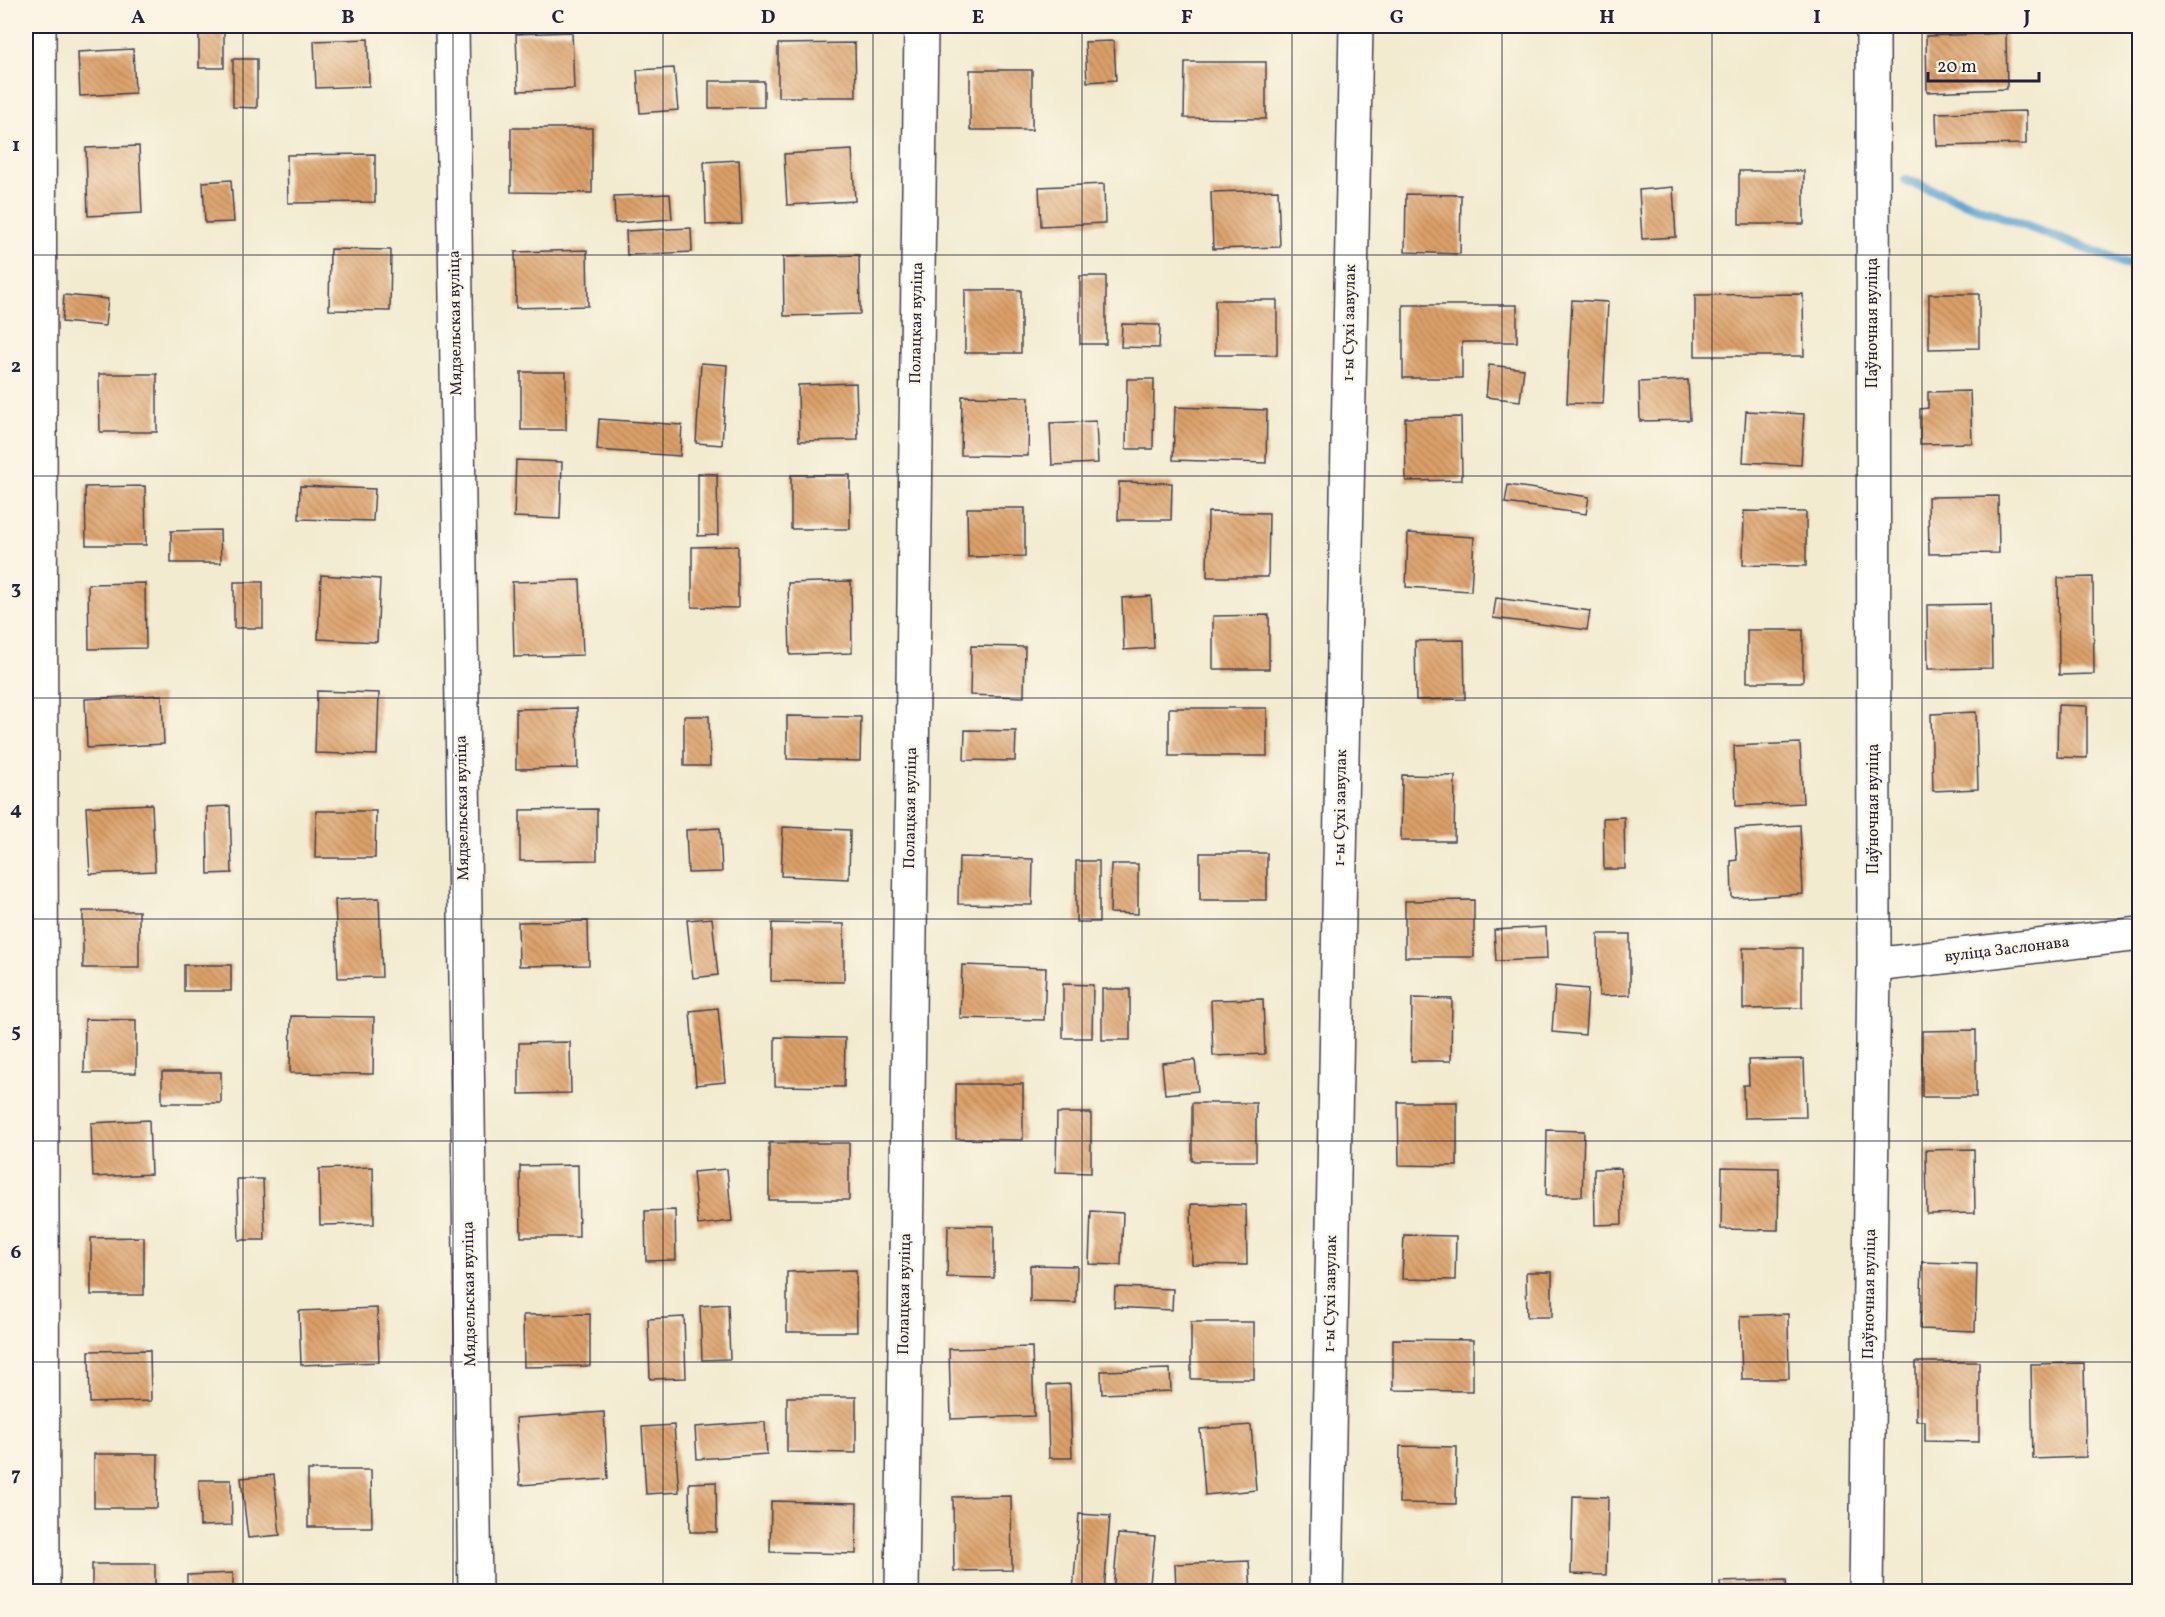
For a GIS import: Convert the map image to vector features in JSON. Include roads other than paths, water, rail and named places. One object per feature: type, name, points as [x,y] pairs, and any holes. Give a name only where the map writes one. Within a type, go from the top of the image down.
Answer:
[{"type":"street","points":[[39,26],[43,1592]]},
{"type":"street","name":"Мядзельская вуліца","points":[[452,26],[475,1592]]},
{"type":"street","name":"Полацкая вуліца","points":[[902,1592],[921,26]]},
{"type":"street","name":"1-ы Сухі завулак","points":[[1326,1592],[1356,26]]},
{"type":"street","name":"Паўночная вуліца","points":[[1866,1592],[1874,965],[1873,26]]},
{"type":"street","name":"вуліца Заслонава","points":[[1874,965],[2139,934]]},
{"type":"waterway","points":[[1906,180],[2140,269]]}]
